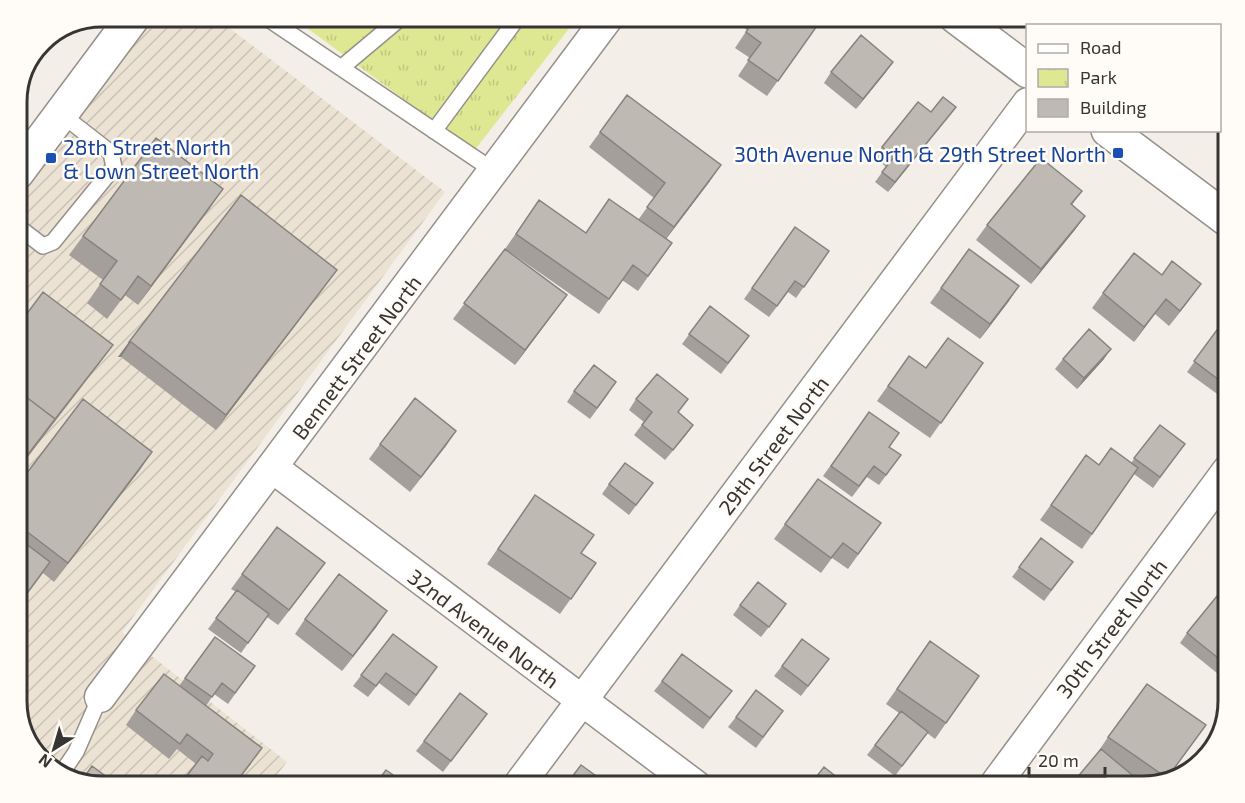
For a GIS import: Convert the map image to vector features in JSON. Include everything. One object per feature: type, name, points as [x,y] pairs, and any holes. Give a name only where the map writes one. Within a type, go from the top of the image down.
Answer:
[{"type":"street","points":[[27,159],[126,27]]},
{"type":"street","name":"Bennett Street North","points":[[100,697],[601,27]]},
{"type":"street","points":[[970,27],[1026,69]]},
{"type":"street","name":"29th Street North","points":[[526,776],[1026,106]]},
{"type":"street","points":[[1111,132],[1218,212]]},
{"type":"street","name":"32nd Avenue North","points":[[273,468],[683,776]]},
{"type":"street","name":"30th Street North","points":[[1001,776],[1218,484]]},
{"type":"lane","points":[[280,27],[494,171]]},
{"type":"lane","points":[[341,68],[390,27]]},
{"type":"lane","points":[[434,130],[511,27]]},
{"type":"lane","points":[[27,234],[43,246],[53,242],[114,167],[111,153],[61,114]]},
{"type":"lane","points":[[66,766],[76,752],[100,697]]},
{"type":"shaded area","points":[[142,27],[228,27],[445,192],[122,632],[128,638],[81,700],[102,716],[149,654],[287,762],[276,776],[92,775],[78,772],[60,763],[37,739],[33,730],[27,706],[27,181]]},
{"type":"green space","points":[[306,27],[570,27],[474,151]]},
{"type":"building","points":[[749,27],[816,27],[778,81],[748,60],[761,43],[746,32]]},
{"type":"building","points":[[861,35],[893,62],[863,99],[831,72]]},
{"type":"building","points":[[627,95],[721,165],[674,227],[647,207],[665,183],[600,132]]},
{"type":"building","points":[[943,97],[956,107],[895,182],[882,172],[894,157],[882,147],[918,102],[931,112]]},
{"type":"building","points":[[156,138],[223,189],[151,286],[138,276],[121,300],[100,284],[117,261],[83,236]]},
{"type":"building","points":[[1041,158],[1082,191],[1071,204],[1085,216],[1041,269],[987,225]]},
{"type":"building","points":[[241,195],[337,270],[226,415],[129,342]]},
{"type":"building","points":[[609,199],[672,243],[648,276],[633,265],[609,299],[516,234],[539,200],[586,233]]},
{"type":"building","points":[[795,227],[829,251],[804,287],[795,281],[777,306],[752,288]]},
{"type":"building","points":[[505,249],[567,295],[525,350],[464,303]]},
{"type":"building","points":[[969,249],[1019,286],[990,324],[941,288]]},
{"type":"building","points":[[1134,253],[1162,275],[1172,261],[1201,284],[1180,311],[1166,299],[1144,327],[1103,293]]},
{"type":"building","points":[[43,292],[113,345],[52,423],[55,419],[27,398],[27,314]]},
{"type":"building","points":[[710,306],[749,336],[728,363],[689,334]]},
{"type":"building","points":[[1089,329],[1111,349],[1084,378],[1063,359]]},
{"type":"building","points":[[1218,329],[1218,379],[1194,361]]},
{"type":"building","points":[[948,338],[983,363],[941,423],[888,386],[909,356],[926,368]]},
{"type":"building","points":[[594,365],[616,382],[597,408],[574,391]]},
{"type":"building","points":[[657,374],[688,399],[678,412],[693,425],[673,450],[642,425],[652,412],[636,399]]},
{"type":"building","points":[[27,398],[55,419],[27,456]]},
{"type":"building","points":[[415,398],[456,431],[421,477],[380,444]]},
{"type":"building","points":[[83,399],[152,452],[68,563],[27,532],[27,473]]},
{"type":"building","points":[[869,412],[899,433],[889,447],[901,455],[886,475],[874,466],[859,486],[831,466]]},
{"type":"building","points":[[1160,425],[1185,444],[1160,477],[1134,458]]},
{"type":"building","points":[[1111,448],[1138,468],[1092,534],[1051,505],[1086,455],[1099,465]]},
{"type":"building","points":[[625,463],[653,483],[636,505],[609,484]]},
{"type":"building","points":[[818,479],[881,523],[858,554],[843,543],[831,558],[785,524]]},
{"type":"building","points":[[535,495],[594,535],[581,553],[596,563],[571,599],[498,549]]},
{"type":"building","points":[[277,527],[325,563],[289,610],[242,574]]},
{"type":"building","points":[[1041,538],[1073,562],[1051,590],[1019,567]]},
{"type":"building","points":[[27,545],[50,562],[27,593]]},
{"type":"building","points":[[339,574],[387,611],[353,656],[305,619]]},
{"type":"building","points":[[758,582],[786,604],[769,627],[740,605]]},
{"type":"building","points":[[237,590],[269,614],[248,643],[216,618]]},
{"type":"building","points":[[1217,596],[1218,597],[1218,658],[1187,633]]},
{"type":"building","points":[[393,634],[437,667],[416,695],[386,673],[376,686],[361,675]]},
{"type":"building","points":[[215,637],[255,666],[235,693],[222,683],[212,697],[185,678]]},
{"type":"building","points":[[802,639],[829,659],[808,686],[782,666]]},
{"type":"building","points":[[930,641],[979,676],[946,723],[897,689]]},
{"type":"building","points":[[682,654],[732,691],[710,718],[662,681]]},
{"type":"building","points":[[164,674],[262,748],[241,776],[187,776],[202,756],[208,761],[213,754],[187,734],[180,744],[136,710]]},
{"type":"building","points":[[1147,684],[1206,725],[1174,769],[1161,774],[1108,737]]},
{"type":"building","points":[[756,690],[783,711],[763,737],[736,717]]},
{"type":"building","points":[[460,693],[487,714],[451,761],[424,741]]},
{"type":"building","points":[[901,711],[928,732],[902,766],[875,745]]},
{"type":"building","points":[[1101,749],[1133,776],[1078,776]]},
{"type":"building","points":[[581,765],[596,776],[573,776]]},
{"type":"building","points":[[92,766],[106,776],[92,775],[86,774]]},
{"type":"building","points":[[824,767],[835,776],[817,776]]},
{"type":"building","points":[[386,770],[395,776],[382,776]]},
{"type":"place","name":"30th Avenue North & 29th Street North","points":[[1118,153]]},
{"type":"place","name":"28th Street North & Lown Street North","points":[[51,158]]}]
